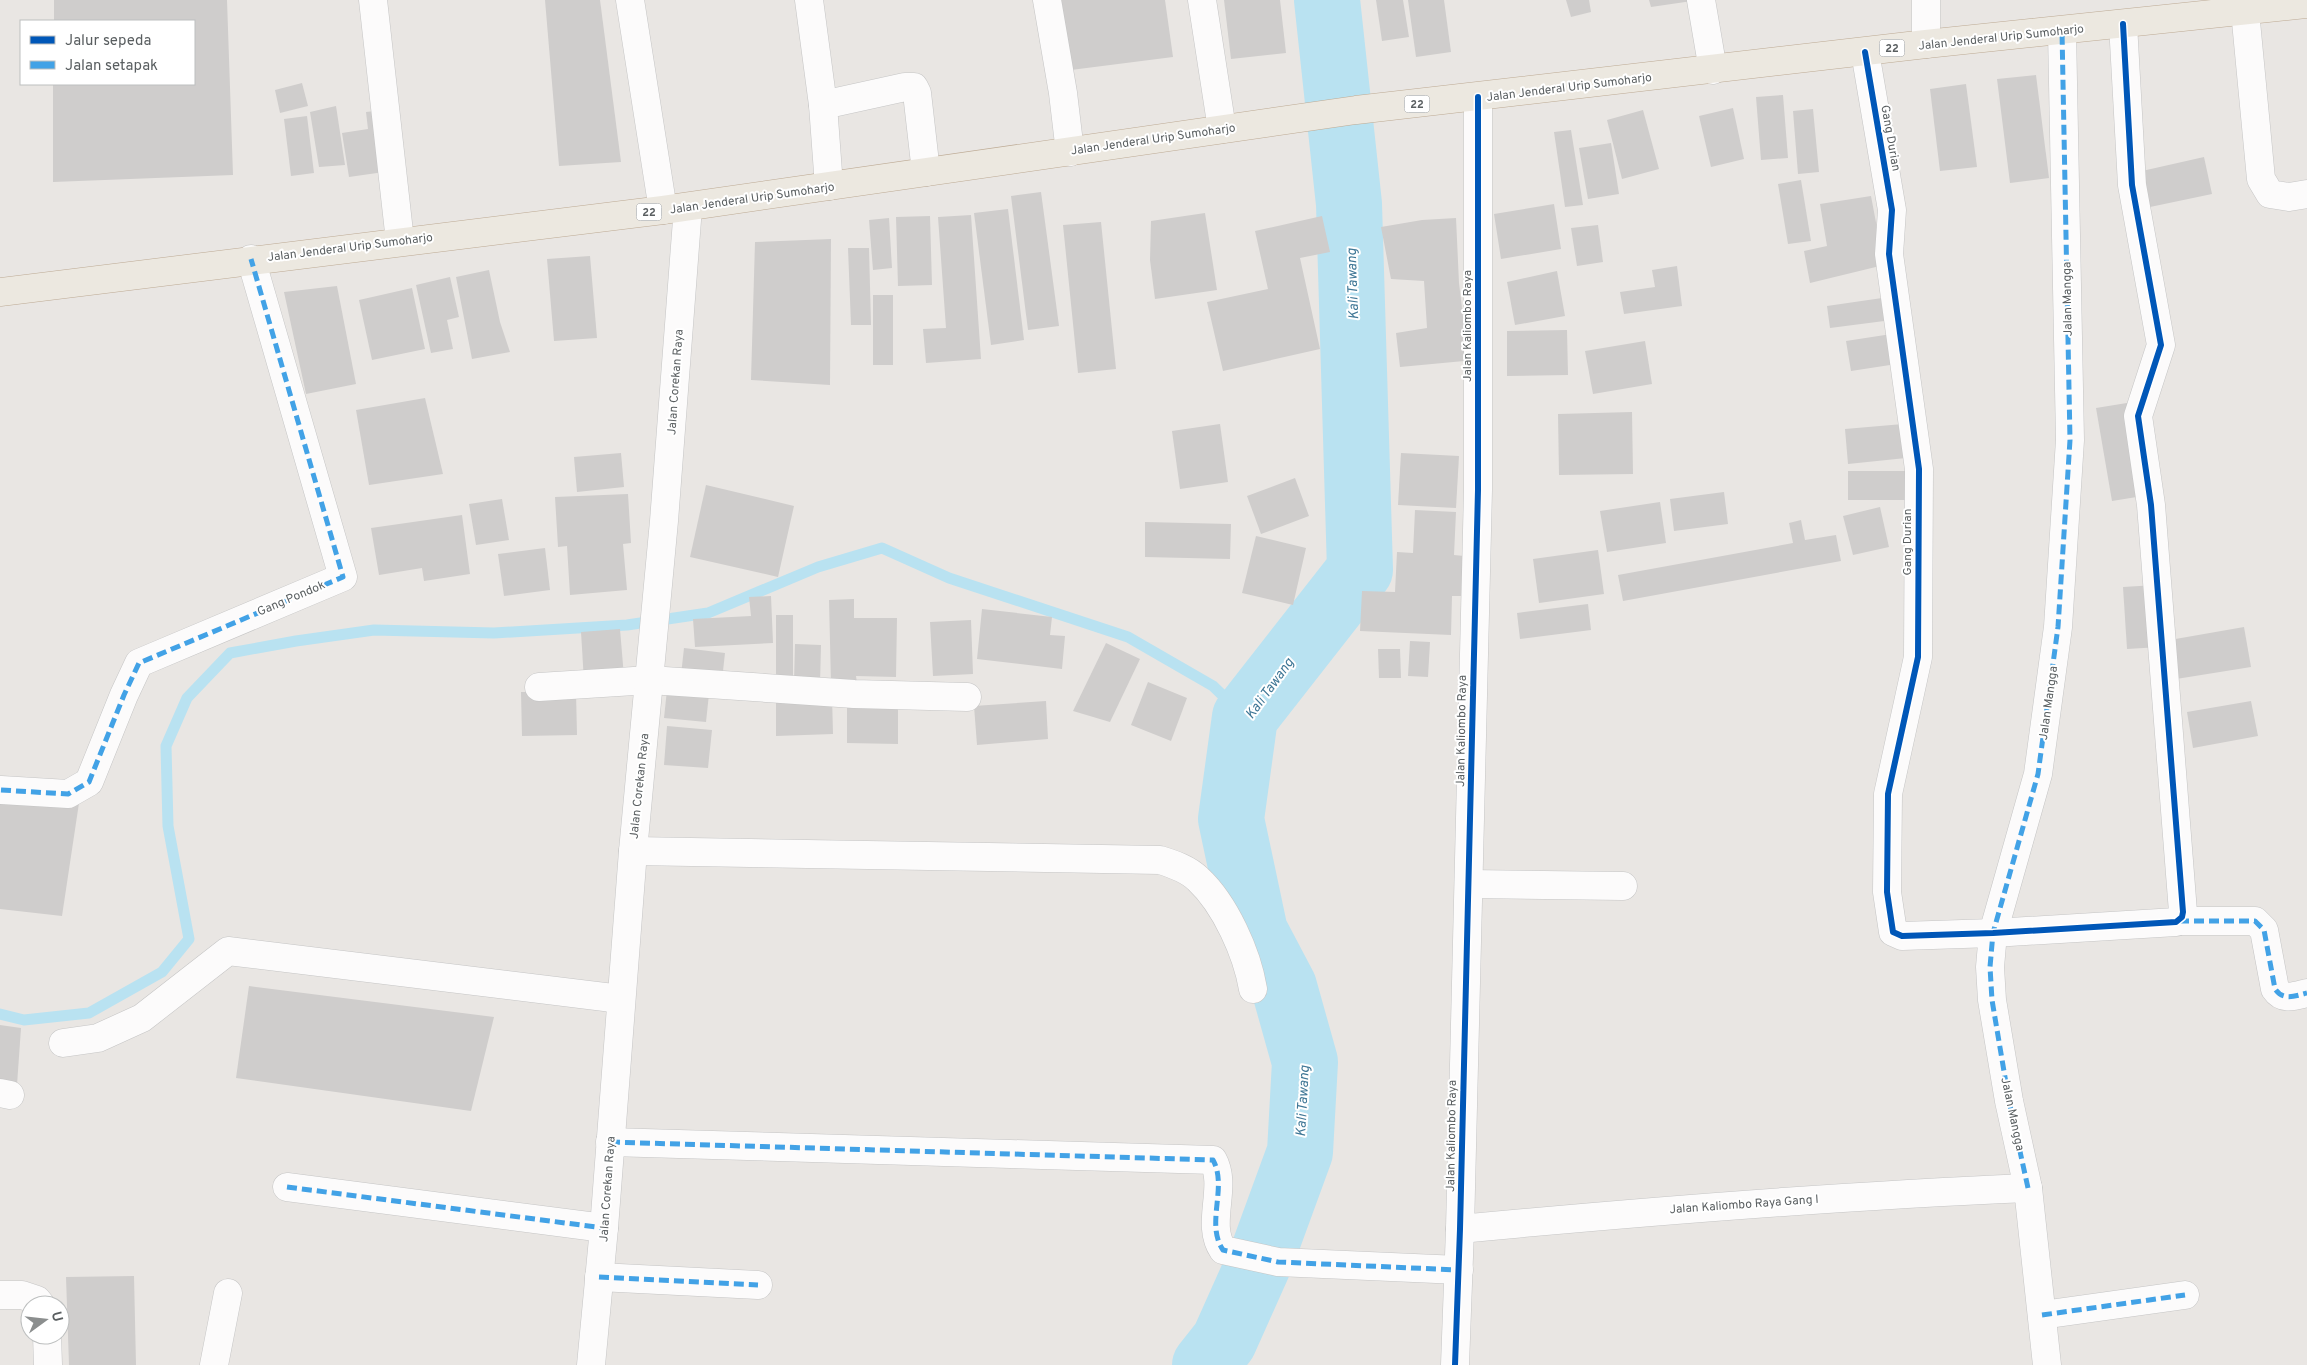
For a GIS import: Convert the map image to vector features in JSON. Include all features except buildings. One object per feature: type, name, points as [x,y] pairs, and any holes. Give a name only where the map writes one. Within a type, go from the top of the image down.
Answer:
[{"type":"highway","name":"Jalan Jenderal Urip Sumoharjo","points":[[0,292],[251,259],[676,208],[1356,110],[1926,44],[2245,11],[2300,3]]},
{"type":"street","points":[[373,0],[400,241]]},
{"type":"street","name":"Jalan Corekan Raya","points":[[591,1365],[604,1228],[633,851],[654,642],[676,208],[630,0]]},
{"type":"street","points":[[809,0],[823,106],[829,186]]},
{"type":"street","points":[[1047,0],[1063,93],[1070,152]]},
{"type":"street","points":[[1202,0],[1222,128]]},
{"type":"street","points":[[1701,0],[1714,70]]},
{"type":"street","points":[[1926,0],[1926,44]]},
{"type":"street","points":[[2245,11],[2254,122],[2261,179],[2270,194],[2288,197],[2307,194]]},
{"type":"street","points":[[2123,24],[2132,185],[2161,345],[2138,416],[2151,505],[2183,912],[2179,922]]},
{"type":"street","name":"Jalan Mangga","points":[[2047,1365],[2028,1188],[2009,1101],[1992,1000],[1990,967],[1993,934],[2038,774],[2058,627],[2070,440],[2062,31]]},
{"type":"street","name":"Gang Durian","points":[[1864,52],[1892,210],[1890,254],[1919,469],[1918,657],[1888,794],[1887,892],[1893,932],[1902,936],[1993,934],[2179,922],[2254,921],[2264,930],[2275,989],[2279,995],[2285,997],[2307,993]]},
{"type":"street","points":[[823,106],[905,86],[914,87],[917,94],[926,172]]},
{"type":"street","name":"Jalan Kaliombo Raya","points":[[1455,1365],[1459,1270],[1478,490],[1478,97]]},
{"type":"street","name":"Gang Pondok","points":[[1,790],[68,794],[89,782],[139,663],[343,576],[251,259]]},
{"type":"street","points":[[539,687],[650,680],[854,694],[968,697]]},
{"type":"street","points":[[633,851],[1160,860],[1180,867],[1198,879],[1222,911],[1246,963],[1253,989]]},
{"type":"street","points":[[1469,884],[1623,886]]},
{"type":"street","points":[[63,1043],[98,1038],[142,1018],[228,951],[621,999]]},
{"type":"street","points":[[610,1142],[1212,1160],[1218,1170],[1216,1222],[1218,1243],[1223,1250],[1278,1262],[1459,1270]]},
{"type":"street","points":[[287,1187],[604,1228]]},
{"type":"street","name":"Jalan Kaliombo Raya Gang I","points":[[1460,1228],[1673,1209],[1828,1198],[2028,1188]]},
{"type":"street","points":[[599,1277],[758,1285]]},
{"type":"street","points":[[214,1365],[228,1294]]},
{"type":"street","points":[[0,1295],[20,1295]]},
{"type":"street","points":[[2042,1315],[2185,1295]]},
{"type":"street","points":[[47,1345],[48,1365]]},
{"type":"waterway","name":"Kali Tawang","points":[[1205,1365],[1224,1341],[1262,1256],[1300,1152],[1305,1062],[1284,987],[1255,932],[1231,819],[1245,717],[1360,570],[1349,204],[1327,0]]},
{"type":"waterway","points":[[0,1014],[24,1020],[89,1013],[162,972],[189,939],[168,826],[166,746],[187,698],[230,653],[374,630],[494,633],[627,625],[708,613],[818,567],[882,548],[949,578],[1128,637],[1213,686],[1245,717]]},
{"type":"marked path","points":[[2028,1188],[2009,1101],[1992,1000],[1990,967],[1993,933],[2038,774],[2058,627],[2070,440],[2062,31]]},
{"type":"marked path","points":[[1,790],[68,794],[89,782],[139,663],[343,577],[251,259]]},
{"type":"marked path","points":[[2179,921],[2255,921],[2264,930],[2275,989],[2278,993],[2285,996],[2307,993]]},
{"type":"marked path","points":[[610,1142],[1213,1160],[1218,1182],[1216,1229],[1218,1240],[1223,1250],[1278,1262],[1459,1270]]},
{"type":"marked path","points":[[287,1187],[604,1228]]},
{"type":"marked path","points":[[599,1277],[758,1285]]},
{"type":"marked path","points":[[2042,1315],[2185,1295]]},
{"type":"cycle path","points":[[1865,52],[1892,210],[1889,254],[1919,469],[1918,657],[1888,794],[1887,892],[1893,932],[1902,936],[1993,933],[2176,922],[2182,917],[2183,912],[2151,505],[2138,416],[2161,345],[2132,185],[2123,24]]},
{"type":"cycle path","points":[[1455,1365],[1478,490],[1478,97]]}]
